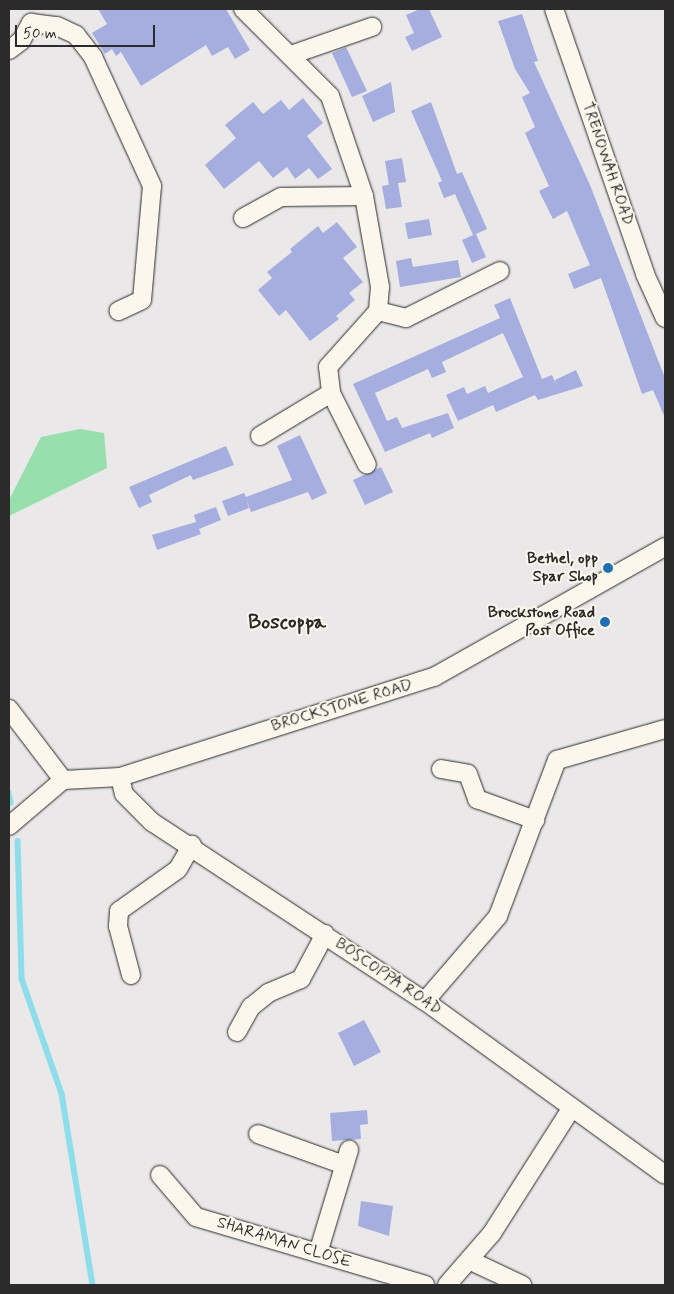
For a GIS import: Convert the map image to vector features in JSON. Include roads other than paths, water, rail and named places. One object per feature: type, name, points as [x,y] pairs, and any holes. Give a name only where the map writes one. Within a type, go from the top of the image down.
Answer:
[{"type":"street","points":[[243,9],[330,96],[364,196],[380,287],[378,311],[328,367],[331,393],[367,464]]},
{"type":"street","name":"TRENOWAH ROAD","points":[[554,9],[645,274],[665,318]]},
{"type":"street","points":[[9,50],[21,42],[30,16],[76,35],[92,57],[152,186],[142,300],[118,311]]},
{"type":"street","points":[[291,55],[372,27]]},
{"type":"street","points":[[244,218],[281,197],[364,196]]},
{"type":"street","points":[[378,311],[406,318],[500,271]]},
{"type":"street","points":[[260,436],[331,393]]},
{"type":"street","name":"BROCKSTONE ROAD","points":[[63,780],[120,777],[434,676],[665,547]]},
{"type":"street","points":[[9,709],[63,780],[9,826]]},
{"type":"street","points":[[426,1001],[498,916],[556,760],[665,729]]},
{"type":"street","points":[[441,769],[468,774],[477,799],[535,820]]},
{"type":"street","name":"BOSCOPPA ROAD","points":[[120,777],[133,807],[426,1001],[665,1176]]},
{"type":"street","points":[[131,975],[118,926],[119,911],[178,869],[192,845]]},
{"type":"street","points":[[237,1032],[251,1007],[268,993],[301,978],[325,934]]},
{"type":"street","points":[[447,1285],[492,1232],[571,1109]]},
{"type":"street","points":[[258,1134],[347,1158],[318,1253]]},
{"type":"street","name":"SHARAMAN CLOSE","points":[[160,1175],[196,1217],[424,1285]]},
{"type":"street","points":[[468,1260],[522,1285]]},
{"type":"waterway","points":[[9,793],[11,803]]},
{"type":"waterway","points":[[18,841],[22,979],[62,1094],[93,1285]]},
{"type":"place","name":"Bethel, opp Spar Shop","points":[[608,568]]},
{"type":"place","name":"Brockstone Road Post Office","points":[[605,622]]},
{"type":"district","name":"Boscoppa","points":[[287,622]]}]
